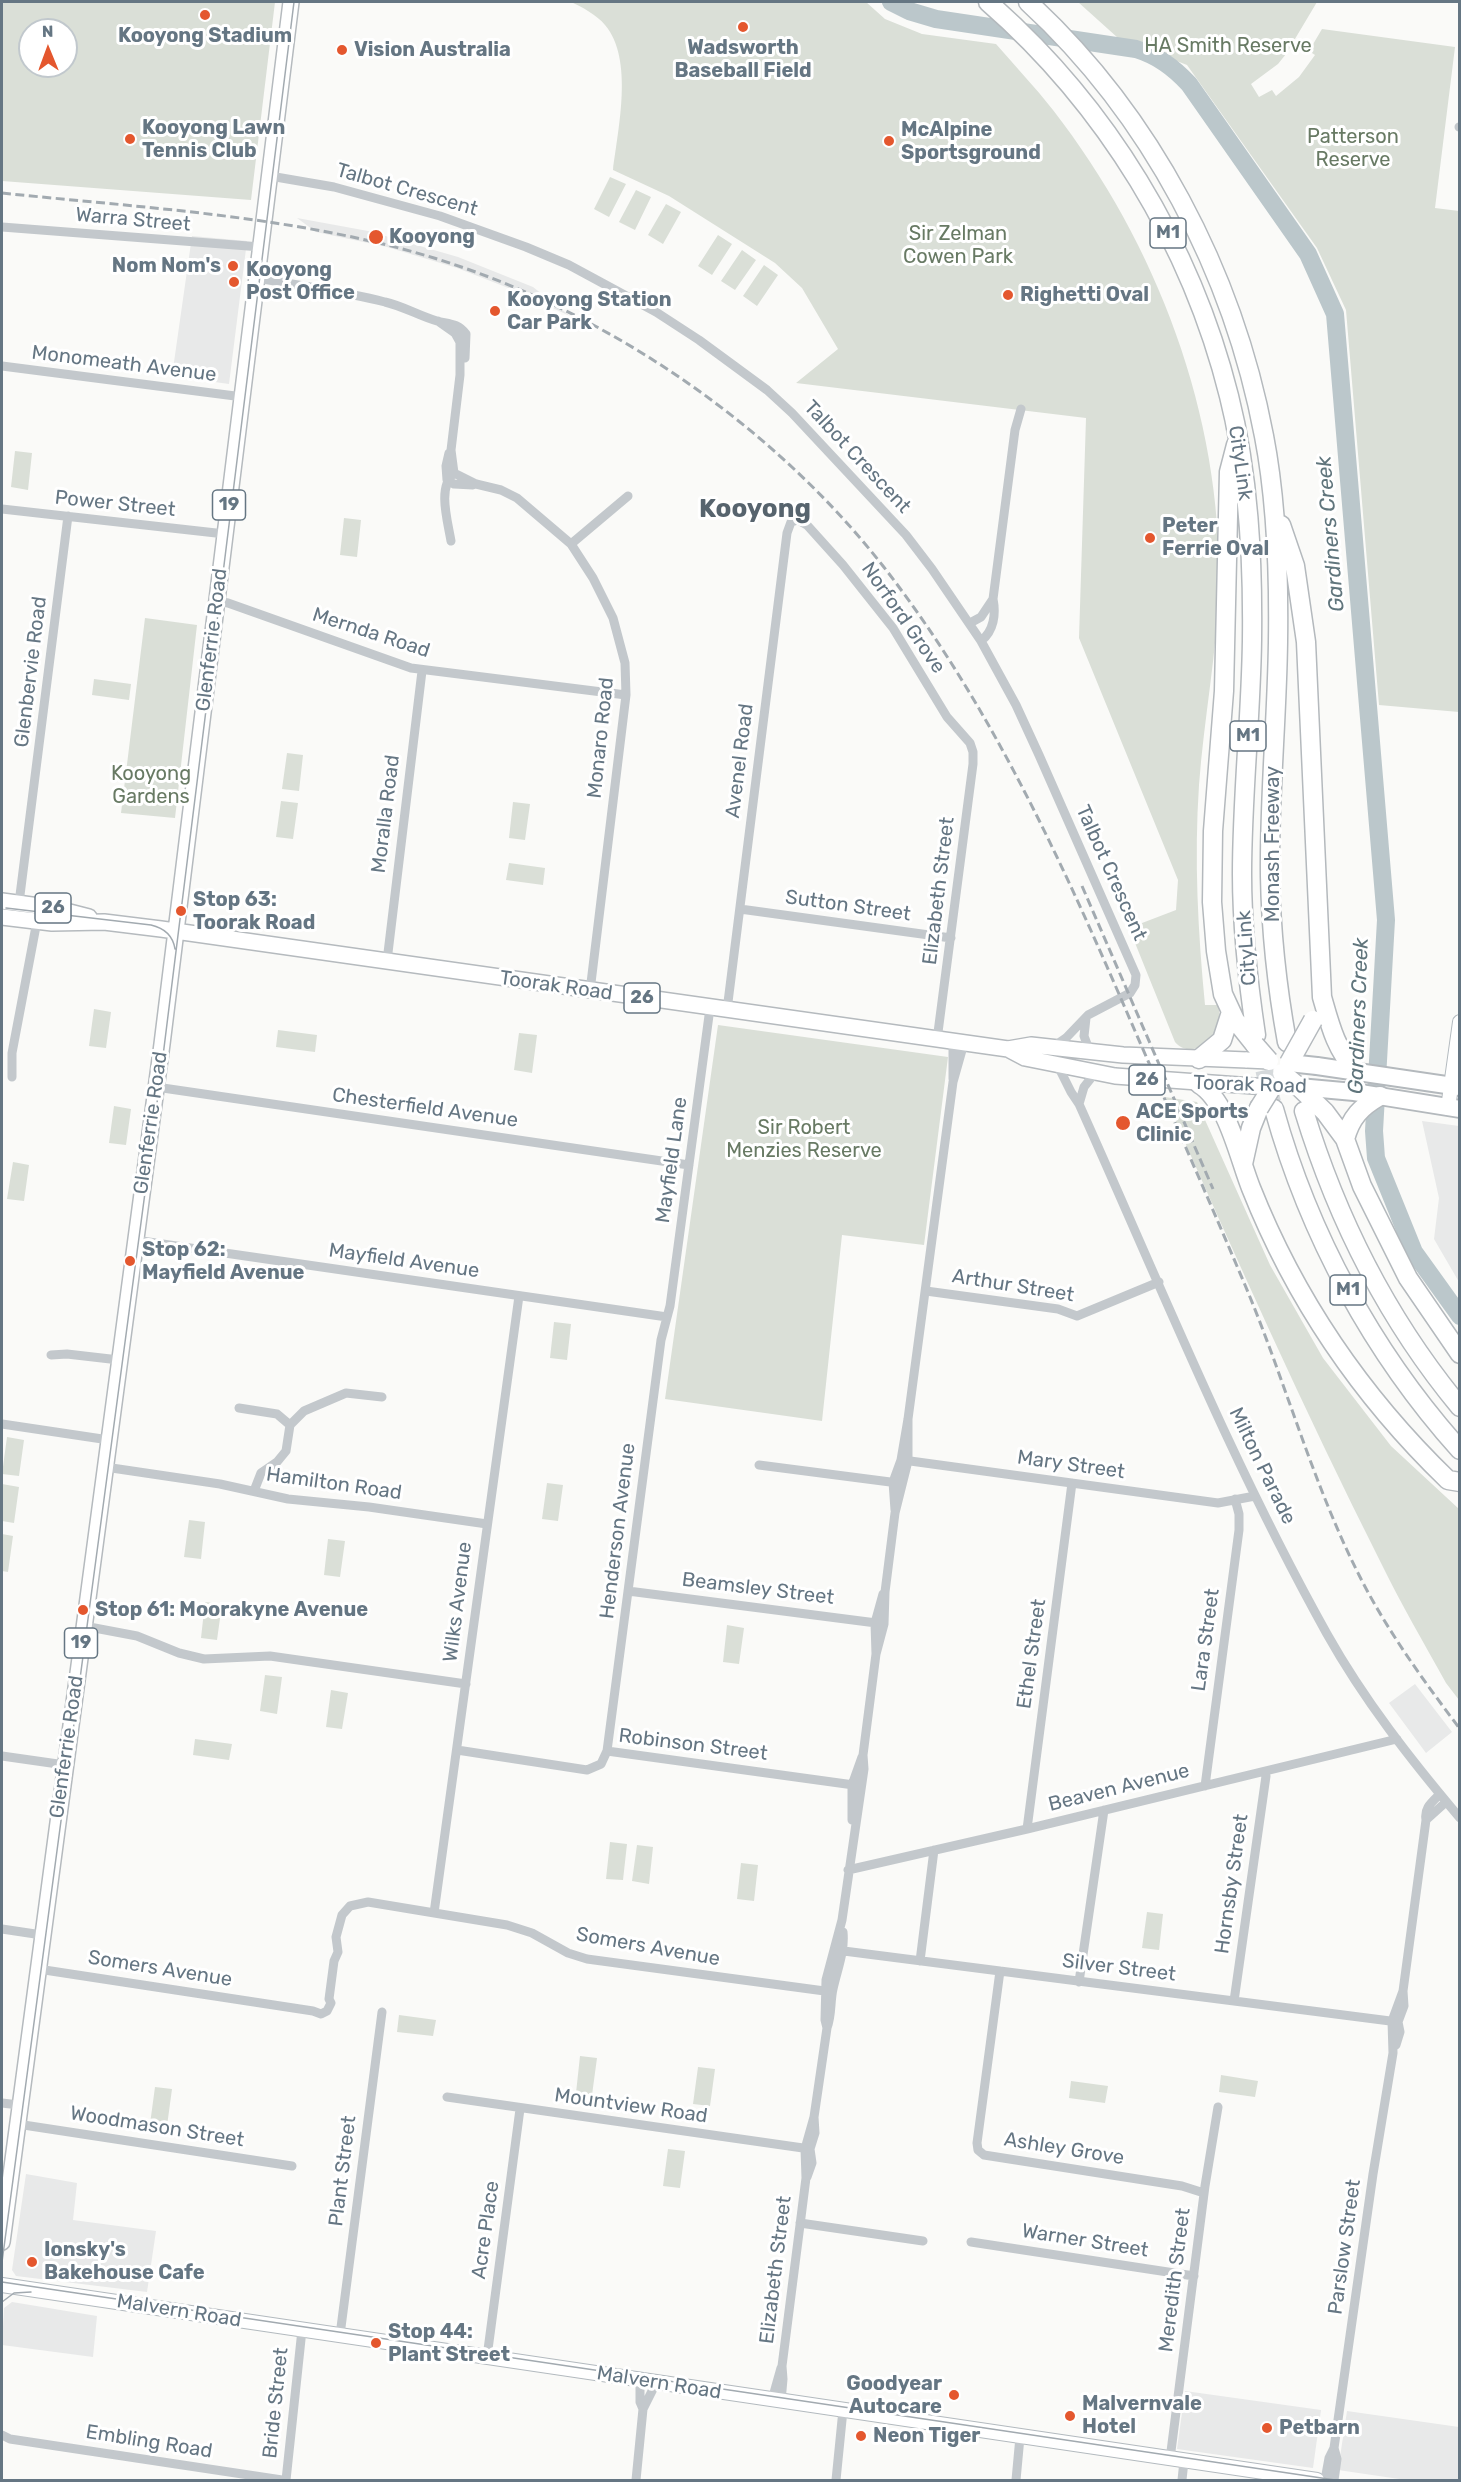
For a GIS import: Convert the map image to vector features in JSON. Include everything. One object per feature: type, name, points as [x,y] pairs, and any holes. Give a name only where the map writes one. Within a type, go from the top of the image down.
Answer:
[{"type":"highway","name":"CityLink","points":[[1028,2],[1086,62],[1145,141],[1181,200],[1211,262],[1236,328],[1254,389],[1264,436],[1273,501]]},
{"type":"highway","name":"CityLink","points":[[993,5],[1045,57],[1110,137],[1151,202],[1189,279],[1218,356],[1238,437],[1245,477],[1252,587],[1250,698],[1242,864],[1248,980],[1242,1025]]},
{"type":"highway","points":[[1238,437],[1229,472],[1224,691],[1213,831],[1212,881],[1216,951],[1223,994],[1242,1025],[1278,1071],[1325,1112],[1346,1142],[1367,1196],[1408,1278],[1460,1354]]},
{"type":"highway","points":[[1273,501],[1295,566],[1306,642],[1322,997],[1321,1022],[1356,1071]]},
{"type":"highway","name":"Monash Freeway","points":[[1273,501],[1278,641],[1270,876],[1274,954],[1287,1042]]},
{"type":"highway","points":[[1242,1164],[1251,1128],[1267,1109],[1278,1071],[1321,1022]]},
{"type":"highway","points":[[1199,1059],[1242,1025]]},
{"type":"highway","name":"Toorak Road","points":[[1278,1071],[1356,1071],[1455,1087]]},
{"type":"highway","points":[[1199,1084],[1210,1090],[1217,1100],[1251,1188],[1280,1252],[1336,1350],[1399,1430],[1449,1479],[1460,1482]]},
{"type":"highway","name":"Toorak Road","points":[[1299,1087],[1389,1097],[1454,1108]]},
{"type":"highway","points":[[1346,1142],[1356,1113],[1362,1106],[1389,1097]]},
{"type":"highway","name":"M1","points":[[1267,1109],[1304,1198],[1344,1284],[1400,1374],[1460,1450]]},
{"type":"highway","name":"M1","points":[[1304,1111],[1338,1207],[1369,1272],[1407,1336],[1460,1407]]},
{"type":"main road","name":"Glenferrie Road","points":[[2,2242],[176,932],[291,2]]},
{"type":"main road","name":"Toorak Road","points":[[2,901],[54,908],[104,922]]},
{"type":"main road","name":"Toorak Road","points":[[2,917],[37,921],[104,922],[1008,1049],[1031,1045],[1090,1052],[1247,1060],[1278,1071]]},
{"type":"main road","points":[[1454,1108],[1460,1022]]},
{"type":"main road","name":"Toorak Road","points":[[1008,1049],[1025,1058],[1059,1066],[1136,1079],[1253,1086],[1278,1071]]},
{"type":"main road","name":"Malvern Road","points":[[2,2285],[1317,2481]]},
{"type":"street","name":"Talbot Crescent","points":[[270,176],[366,195],[440,216],[526,247],[611,287],[699,340],[767,390],[822,443],[906,536],[970,623],[1016,705],[1136,975],[1135,985],[1130,993],[1087,1016],[1068,1036],[1053,1047]]},
{"type":"street","name":"Warra Street","points":[[2,227],[261,247]]},
{"type":"street","points":[[258,278],[330,289],[387,302],[438,321],[458,337],[460,375],[451,450],[446,463],[451,476],[446,508],[451,541]]},
{"type":"street","name":"Monomeath Avenue","points":[[2,366],[243,397]]},
{"type":"street","points":[[981,641],[991,629],[995,610],[993,599],[1014,430],[1021,409]]},
{"type":"street","name":"Monaro Road","points":[[451,476],[454,484],[476,484],[501,490],[517,498],[571,544],[593,578],[613,618],[625,663],[626,695],[590,991]]},
{"type":"street","points":[[571,544],[628,496]]},
{"type":"street","name":"Power Street","points":[[2,509],[225,534]]},
{"type":"street","name":"Glenbervie Road","points":[[19,903],[68,516]]},
{"type":"street","name":"Norford Grove","points":[[794,519],[807,525],[892,628],[947,717],[972,747]]},
{"type":"street","name":"Avenel Road","points":[[727,1010],[788,530],[794,519]]},
{"type":"street","points":[[970,623],[985,613],[993,599]]},
{"type":"street","name":"Mernda Road","points":[[217,602],[228,603],[422,670],[626,695]]},
{"type":"street","name":"Moralla Road","points":[[387,961],[422,670]]},
{"type":"street","name":"Elizabeth Street","points":[[776,2401],[783,2379],[782,2366],[806,2178],[812,2163],[808,2149],[815,2133],[814,2117],[826,2028],[828,1992],[839,1951],[857,1785],[876,1654],[879,1604],[885,1592],[896,1513],[897,1483],[904,1460],[920,1331],[929,1291],[929,1257],[953,1082],[951,938],[973,764],[972,747]]},
{"type":"street","name":"Sutton Street","points":[[740,909],[951,938]]},
{"type":"street","points":[[12,1077],[12,1053],[37,921]]},
{"type":"street","name":"Mayfield Lane","points":[[667,1317],[710,1008]]},
{"type":"street","points":[[1087,1016],[1083,1032],[1090,1052]]},
{"type":"street","name":"Milton Parade","points":[[1059,1066],[1071,1092],[1080,1104],[1204,1387],[1255,1496],[1328,1635],[1365,1695],[1460,1818]]},
{"type":"street","points":[[1080,1104],[1084,1087],[1095,1073]]},
{"type":"street","name":"Chesterfield Avenue","points":[[156,1087],[689,1165]]},
{"type":"street","name":"Mayfield Avenue","points":[[135,1240],[667,1317]]},
{"type":"street","name":"Arthur Street","points":[[929,1291],[1058,1309],[1077,1317],[1159,1282]]},
{"type":"street","name":"Wilks Avenue","points":[[434,1913],[519,1296]]},
{"type":"street","name":"Henderson Avenue","points":[[607,1751],[661,1340],[667,1317]]},
{"type":"street","points":[[51,1355],[67,1354],[119,1360]]},
{"type":"street","points":[[254,1491],[261,1473],[277,1462],[286,1451],[290,1425],[304,1411],[346,1393],[382,1397]]},
{"type":"street","points":[[239,1408],[277,1414],[290,1425]]},
{"type":"street","points":[[2,1424],[109,1440]]},
{"type":"street","name":"Mary Street","points":[[904,1460],[1218,1503],[1255,1496]]},
{"type":"street","points":[[759,1465],[897,1483]]},
{"type":"street","name":"Hamilton Road","points":[[105,1467],[254,1491],[297,1501],[369,1507],[486,1524]]},
{"type":"street","name":"Ethel Street","points":[[1026,1829],[1072,1483]]},
{"type":"street","points":[[1236,1499],[1239,1493],[1250,1485]]},
{"type":"street","name":"Lara Street","points":[[1205,1786],[1239,1530],[1236,1499]]},
{"type":"street","name":"Beamsley Street","points":[[628,1591],[879,1623]]},
{"type":"street","points":[[84,1626],[137,1636],[179,1653],[204,1659],[270,1656],[466,1684]]},
{"type":"street","name":"Beaven Avenue","points":[[848,1870],[1397,1739]]},
{"type":"street","name":"Robinson Street","points":[[457,1750],[587,1770],[601,1764],[607,1751],[857,1785]]},
{"type":"street","points":[[2,1756],[65,1765]]},
{"type":"street","name":"Hornsby Street","points":[[1234,2001],[1265,1772]]},
{"type":"street","name":"Parslow Street","points":[[1325,2481],[1329,2458],[1334,2448],[1427,1809],[1443,1798]]},
{"type":"street","points":[[1079,1982],[1104,1810]]},
{"type":"street","points":[[920,1961],[934,1850]]},
{"type":"street","name":"Somers Avenue","points":[[38,1969],[321,2014],[327,2011],[331,2003],[329,1999],[334,1961],[338,1952],[336,1937],[340,1919],[350,1906],[361,1904],[385,1910],[393,1907],[434,1913],[521,1929],[568,1953],[587,1959],[828,1992]]},
{"type":"street","points":[[2,1929],[42,1935]]},
{"type":"street","name":"Silver Street","points":[[839,1951],[1395,2021]]},
{"type":"street","name":"Ashley Grove","points":[[1000,1971],[977,2143],[980,2153],[1205,2190]]},
{"type":"street","name":"Plant Street","points":[[340,2335],[382,2012]]},
{"type":"street","name":"Mountview Road","points":[[447,2097],[808,2149]]},
{"type":"street","points":[[2,2103],[19,2105]]},
{"type":"street","name":"Meredith Street","points":[[1170,2459],[1218,2107]]},
{"type":"street","name":"Acre Place","points":[[487,2357],[520,2109]]},
{"type":"street","name":"Woodmason Street","points":[[17,2124],[292,2166]]},
{"type":"street","points":[[800,2223],[923,2241]]},
{"type":"street","name":"Warner Street","points":[[971,2242],[1194,2276]]},
{"type":"street","name":"Bride Street","points":[[284,2481],[302,2330]]},
{"type":"street","points":[[640,2380],[640,2402],[643,2409]]},
{"type":"street","points":[[636,2481],[643,2409],[656,2383]]},
{"type":"street","points":[[836,2481],[843,2410]]},
{"type":"street","points":[[1016,2481],[1020,2437]]},
{"type":"street","name":"Embling Road","points":[[4,2438],[284,2481]]},
{"type":"street","name":"Parslow Street","points":[[1334,2448],[1337,2459],[1334,2481]]},
{"type":"street","points":[[1182,2481],[1184,2461]]},
{"type":"shaded area","points":[[297,218],[368,231],[458,257],[533,287],[570,316],[457,268],[387,247],[316,232]]},
{"type":"shaded area","points":[[192,236],[247,241],[229,384],[172,376]]},
{"type":"shaded area","points":[[1422,1121],[1459,1126],[1459,1282],[1434,1239],[1439,1198]]},
{"type":"shaded area","points":[[1415,1684],[1452,1732],[1426,1753],[1389,1703]]},
{"type":"shaded area","points":[[26,2174],[77,2183],[73,2220],[156,2231],[147,2292],[16,2276],[12,2270]]},
{"type":"shaded area","points":[[12,2302],[97,2316],[93,2357],[2,2345],[4,2308]]},
{"type":"shaded area","points":[[1185,2391],[1321,2410],[1313,2468],[1177,2449]]},
{"type":"shaded area","points":[[1347,2411],[1459,2427],[1459,2480],[1406,2480],[1338,2470]]},
{"type":"green space","name":"Kooyong Lawn Tennis Club","points":[[2,2],[275,2],[251,200],[2,181]]},
{"type":"green space","name":"Sir Zelman Cowen Park","points":[[571,2],[866,2],[885,19],[922,34],[996,44],[1053,110],[1090,162],[1123,217],[1152,274],[1176,334],[1195,396],[1209,458],[1217,522],[1219,586],[1199,785],[1197,868],[1205,1005],[1218,1005],[1220,1019],[1213,1037],[1201,1046],[1188,1049],[1175,1042],[1129,928],[1176,910],[1178,880],[1079,638],[1086,418],[796,383],[838,349],[802,288],[775,263],[669,196],[613,170],[622,95],[619,56],[614,39],[602,21]]},
{"type":"green space","name":"Patterson Reserve","points":[[1078,2],[1317,2],[1278,64],[1251,84],[1259,97],[1272,90],[1276,96],[1299,77],[1315,55],[1309,51],[1322,29],[1455,47],[1435,208],[1459,211],[1459,712],[1379,705],[1346,310],[1317,248],[1187,65],[1118,38]]},
{"type":"green space","points":[[610,177],[626,184],[609,217],[594,209]]},
{"type":"green space","points":[[636,190],[651,197],[635,230],[619,222]]},
{"type":"green space","points":[[666,204],[681,212],[663,244],[648,235]]},
{"type":"green space","points":[[718,235],[732,244],[712,275],[698,266]]},
{"type":"green space","points":[[742,250],[756,260],[735,290],[721,281]]},
{"type":"green space","points":[[764,265],[778,275],[757,306],[743,296]]},
{"type":"green space","points":[[15,451],[32,453],[28,490],[11,487]]},
{"type":"green space","points":[[344,518],[361,520],[357,557],[340,555]]},
{"type":"green space","name":"Kooyong Gardens","points":[[145,618],[197,625],[175,818],[121,813]]},
{"type":"green space","points":[[94,679],[131,684],[129,700],[92,695]]},
{"type":"green space","points":[[287,753],[303,755],[299,791],[282,789]]},
{"type":"green space","points":[[281,801],[298,803],[293,839],[276,837]]},
{"type":"green space","points":[[513,802],[530,804],[525,840],[509,838]]},
{"type":"green space","points":[[509,863],[545,868],[543,885],[506,880]]},
{"type":"green space","points":[[94,1009],[111,1012],[106,1048],[89,1046]]},
{"type":"green space","name":"Sir Robert Menzies Reserve","points":[[718,1025],[948,1057],[924,1245],[842,1235],[822,1421],[665,1399]]},
{"type":"green space","points":[[278,1030],[317,1035],[315,1052],[276,1047]]},
{"type":"green space","points":[[519,1033],[537,1035],[532,1073],[514,1070]]},
{"type":"green space","points":[[1165,1097],[1197,1102],[1270,1265],[1323,1358],[1391,1446],[1459,1509],[1459,1700],[1446,1683],[1405,1608],[1324,1448]]},
{"type":"green space","points":[[114,1106],[131,1109],[126,1145],[109,1143]]},
{"type":"green space","points":[[13,1162],[29,1165],[24,1201],[7,1199]]},
{"type":"green space","points":[[554,1322],[571,1324],[567,1360],[550,1358]]},
{"type":"green space","points":[[7,1437],[24,1440],[19,1476],[2,1474]]},
{"type":"green space","points":[[547,1483],[563,1485],[558,1521],[542,1519]]},
{"type":"green space","points":[[2,1484],[19,1487],[14,1523],[2,1521]]},
{"type":"green space","points":[[189,1520],[205,1522],[201,1559],[184,1557]]},
{"type":"green space","points":[[2,1534],[13,1536],[8,1572],[2,1571]]},
{"type":"green space","points":[[328,1539],[345,1541],[340,1577],[324,1575]]},
{"type":"green space","points":[[205,1602],[222,1604],[217,1640],[201,1638]]},
{"type":"green space","points":[[727,1625],[744,1628],[739,1664],[723,1662]]},
{"type":"green space","points":[[265,1675],[282,1677],[277,1714],[260,1711]]},
{"type":"green space","points":[[331,1690],[348,1693],[342,1729],[326,1727]]},
{"type":"green space","points":[[195,1739],[232,1744],[229,1760],[193,1755]]},
{"type":"green space","points":[[610,1842],[627,1844],[623,1880],[606,1879]]},
{"type":"green space","points":[[637,1845],[653,1847],[649,1884],[632,1881]]},
{"type":"green space","points":[[741,1863],[758,1865],[754,1901],[737,1899]]},
{"type":"green space","points":[[1147,1912],[1163,1914],[1159,1950],[1142,1948]]},
{"type":"green space","points":[[399,2015],[436,2020],[433,2036],[397,2032]]},
{"type":"green space","points":[[580,2056],[597,2058],[592,2095],[576,2093]]},
{"type":"green space","points":[[698,2067],[715,2069],[710,2106],[693,2104]]},
{"type":"green space","points":[[1221,2075],[1258,2081],[1255,2097],[1219,2092]]},
{"type":"green space","points":[[1071,2081],[1108,2086],[1105,2103],[1069,2098]]},
{"type":"green space","points":[[155,2087],[172,2089],[167,2126],[150,2124]]},
{"type":"green space","points":[[668,2149],[685,2151],[680,2188],[663,2186]]},
{"type":"waterway","name":"Gardiners Creek","points":[[891,2],[909,11],[936,19],[1136,49],[1165,63],[1189,84],[1308,254],[1335,314],[1386,920],[1374,1131],[1376,1158],[1414,1252],[1460,1316]]},
{"type":"tunnel","points":[[1258,1044],[1272,1102]]},
{"type":"tram line","points":[[2,2262],[159,1088],[294,2]]},
{"type":"tram line","points":[[6,908],[151,925],[167,933],[175,949]]},
{"type":"tram line","points":[[2,2282],[1335,2480]]},
{"type":"tram line","points":[[2,2302],[14,2293],[31,2292]]},
{"type":"railway","points":[[2,193],[220,215],[329,232],[434,258],[498,281],[561,309],[622,341],[681,379],[738,420],[790,465],[839,514],[883,566],[923,620],[993,732],[1024,791],[1082,910],[1245,1285],[1342,1540],[1393,1635],[1460,1729]]},
{"type":"railway","points":[[1082,886],[1213,1189]]},
{"type":"place","name":"Kooyong Stadium","points":[[205,15]]},
{"type":"place","name":"Wadsworth Baseball Field","points":[[743,27]]},
{"type":"place","name":"Vision Australia","points":[[342,50]]},
{"type":"place","name":"Kooyong Lawn Tennis Club","points":[[130,139]]},
{"type":"place","name":"McAlpine Sportsground","points":[[889,141]]},
{"type":"place","name":"Kooyong","points":[[376,237]]},
{"type":"place","name":"Nom Nom's","points":[[233,266]]},
{"type":"place","name":"Kooyong Post Office","points":[[234,282]]},
{"type":"place","name":"Righetti Oval","points":[[1008,295]]},
{"type":"place","name":"Kooyong Station Car Park","points":[[495,311]]},
{"type":"place","name":"Peter Ferrie Oval","points":[[1150,538]]},
{"type":"place","name":"Stop 63: Toorak Road","points":[[181,911]]},
{"type":"place","name":"ACE Sports Clinic","points":[[1123,1123]]},
{"type":"place","name":"Stop 62: Mayfield Avenue","points":[[130,1261]]},
{"type":"place","name":"Stop 61: Moorakyne Avenue","points":[[83,1610]]},
{"type":"place","name":"Ionsky's Bakehouse Cafe","points":[[32,2262]]},
{"type":"place","name":"Stop 44: Plant Street","points":[[376,2343]]},
{"type":"place","name":"Goodyear Autocare","points":[[954,2395]]},
{"type":"place","name":"Malvernvale Hotel","points":[[1070,2416]]},
{"type":"place","name":"Petbarn","points":[[1267,2428]]},
{"type":"place","name":"Neon Tiger","points":[[861,2436]]},
{"type":"district","name":"Kooyong","points":[[755,509]]},
{"type":"park label","name":"HA Smith Reserve","points":[[1228,46]]}]
